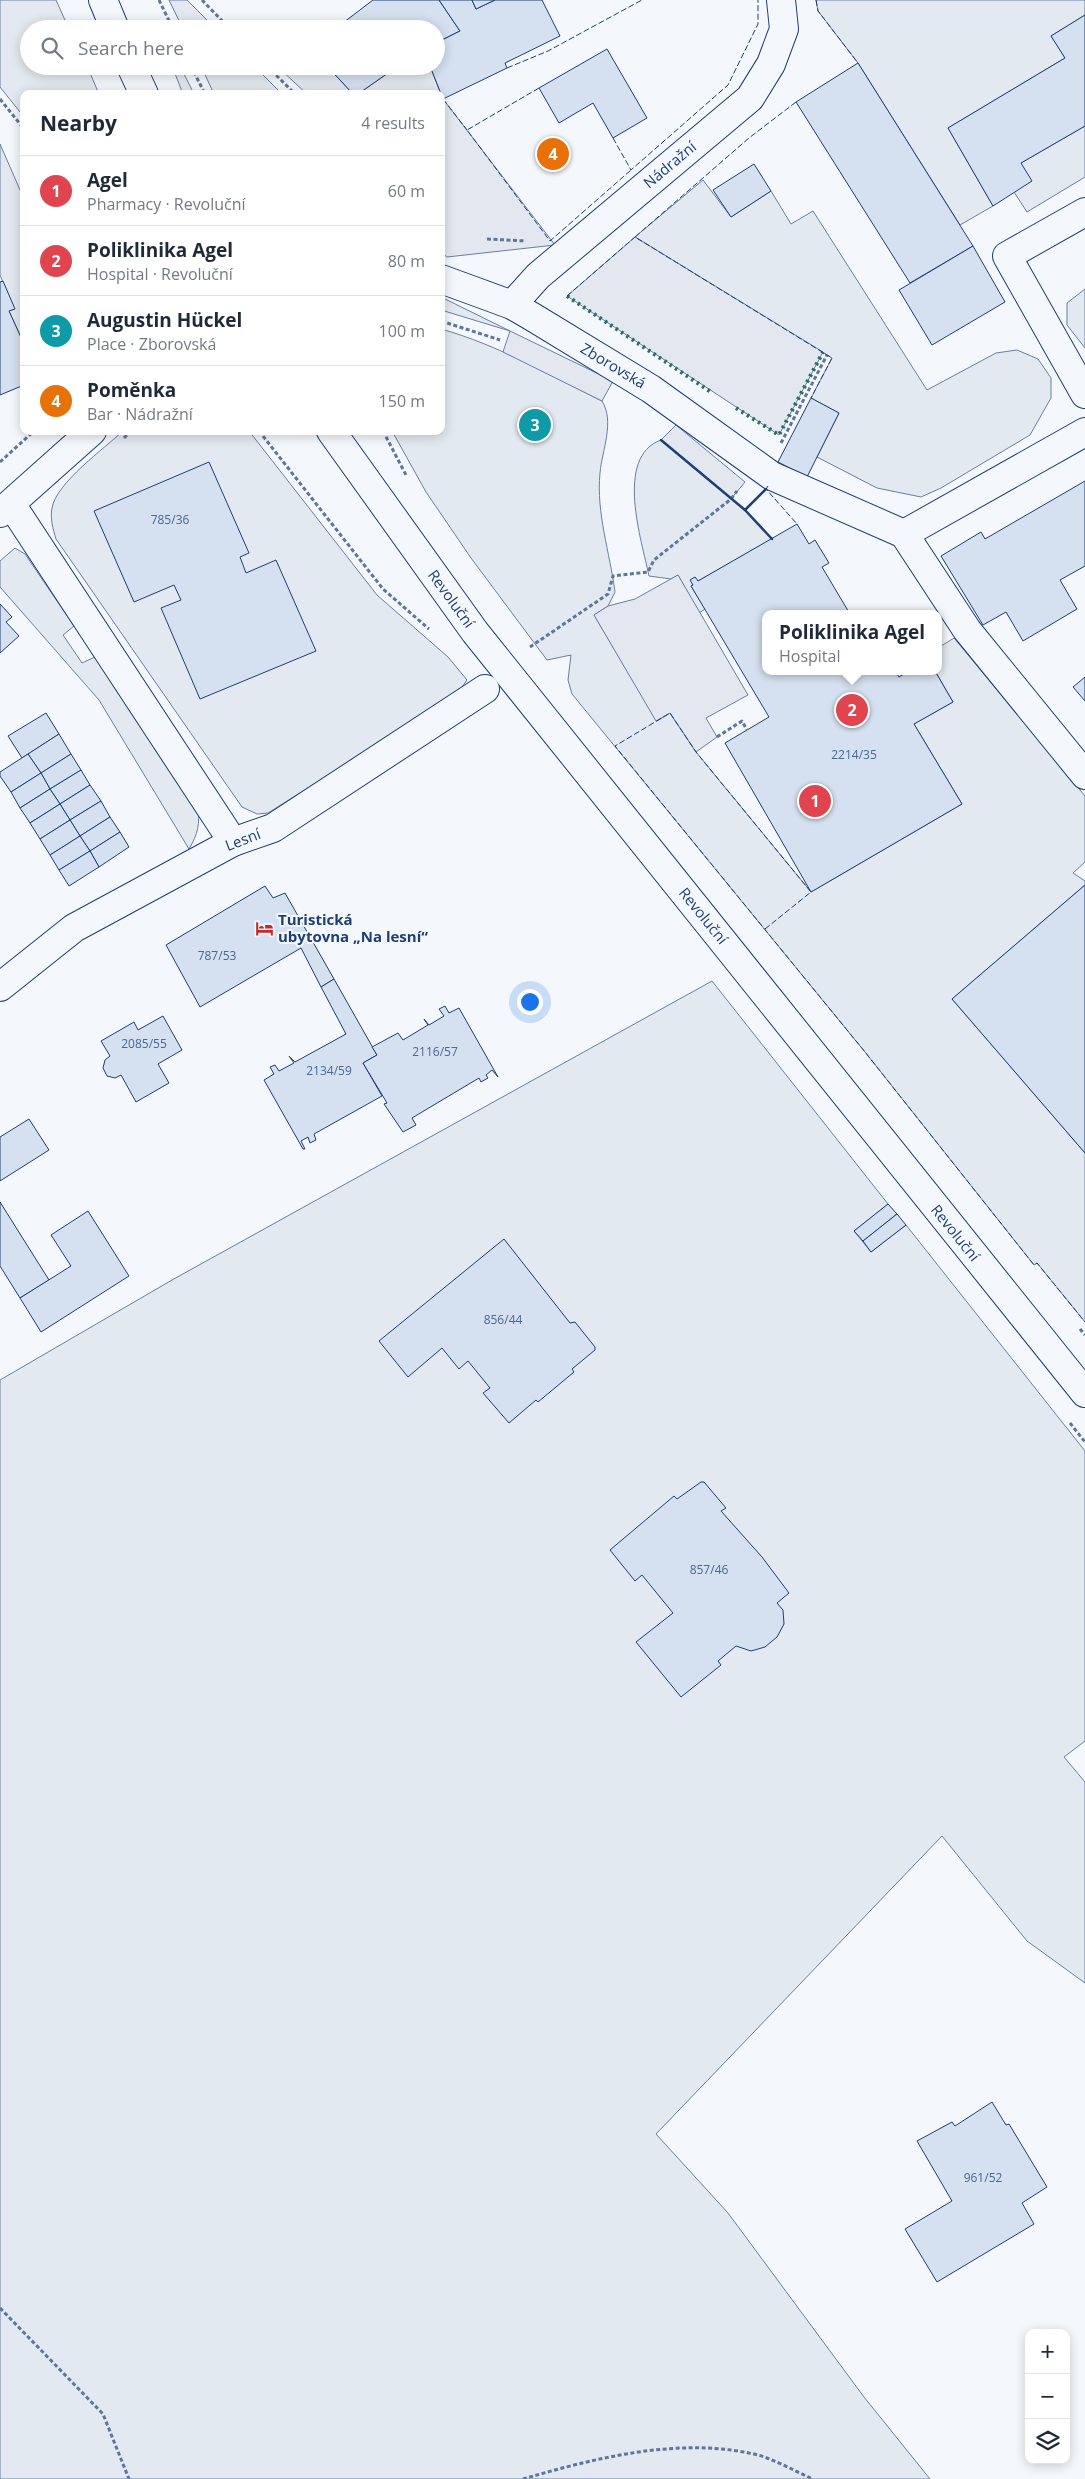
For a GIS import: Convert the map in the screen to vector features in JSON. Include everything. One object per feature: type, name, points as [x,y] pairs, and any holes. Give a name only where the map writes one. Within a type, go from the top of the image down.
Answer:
[{"type":"street","points":[[103,0],[111,20]]},
{"type":"street","name":"Nádražní","points":[[512,305],[538,276],[750,98],[771,64],[784,29],[781,0]]},
{"type":"street","points":[[135,75],[142,90]]},
{"type":"street","points":[[1085,212],[1007,256],[1085,394]]},
{"type":"street","name":"Zborovská","points":[[445,280],[512,305],[651,389],[765,471],[904,534]]},
{"type":"street","points":[[88,435],[5,509],[232,842]]},
{"type":"street","name":"Revoluční","points":[[334,435],[475,632],[1085,1393]]},
{"type":"street","points":[[1083,437],[904,534],[968,630],[1085,775]]},
{"type":"street","name":"Lesní","points":[[0,987],[74,928],[232,842],[273,828],[485,689]]},
{"type":"path","points":[[159,0],[169,20]]},
{"type":"path","points":[[202,0],[221,20]]},
{"type":"path","points":[[196,75],[203,90]]},
{"type":"path","points":[[276,75],[290,90]]},
{"type":"path","points":[[0,99],[20,124]]},
{"type":"path","points":[[778,448],[827,355]]},
{"type":"path","points":[[0,462],[30,435]]},
{"type":"path","points":[[117,444],[127,435]]},
{"type":"path","points":[[528,648],[608,594],[614,576],[648,572],[654,560],[765,471]]},
{"type":"path","points":[[717,737],[742,721],[747,730]]},
{"type":"path","points":[[0,2308],[103,2414],[129,2479]]},
{"type":"path","points":[[524,2479],[574,2464],[681,2447],[751,2453],[813,2479]]},
{"type":"shaded area","points":[[0,0],[56,0],[65,20],[20,20],[20,75],[91,75],[97,90],[20,90],[20,112],[0,87]]},
{"type":"shaded area","points":[[169,0],[187,0],[207,20],[179,20]]},
{"type":"shaded area","points":[[816,0],[1085,0],[1085,15],[1051,36],[1065,58],[948,128],[993,206],[960,225],[858,63],[818,11]]},
{"type":"shaded area","points":[[176,75],[184,75],[192,90],[181,90]]},
{"type":"shaded area","points":[[205,75],[263,75],[278,90],[212,90]]},
{"type":"shaded area","points":[[286,75],[335,75],[349,90],[303,90]]},
{"type":"shaded area","points":[[385,75],[434,75],[439,90],[364,90]]},
{"type":"shaded area","points":[[445,102],[555,245],[447,257],[445,255]]},
{"type":"shaded area","points":[[1085,126],[1085,177],[1027,212],[1014,192],[1021,163]]},
{"type":"shaded area","points":[[0,144],[20,190],[20,335],[9,311],[14,309],[0,275]]},
{"type":"shaded area","points":[[703,180],[731,217],[771,191],[791,224],[813,211],[927,390],[996,353],[1017,350],[1038,359],[1051,378],[1051,398],[1030,435],[941,488],[921,497],[877,488],[817,457],[839,413],[811,398],[832,358],[635,237]]},
{"type":"shaded area","points":[[635,237],[823,352],[779,435],[567,296]]},
{"type":"shaded area","points":[[1085,289],[1085,348],[1067,325],[1067,303]]},
{"type":"shaded area","points":[[445,299],[510,331],[445,311]]},
{"type":"shaded area","points":[[445,330],[503,352],[602,401],[606,409],[608,427],[600,473],[600,503],[615,592],[608,606],[594,615],[657,721],[670,713],[696,752],[811,892],[962,804],[914,724],[953,702],[937,675],[942,675],[942,646],[954,638],[1085,796],[1085,862],[1073,873],[1085,881],[1085,885],[952,999],[1085,1153],[1085,1322],[1037,1263],[1034,1265],[865,1052],[572,694],[568,680],[571,655],[547,660],[471,558],[426,492],[394,435],[445,435]]},
{"type":"shaded area","points":[[510,331],[613,381],[602,401],[503,352]]},
{"type":"shaded area","points":[[676,425],[745,482],[731,499],[661,440]]},
{"type":"shaded area","points":[[118,435],[252,435],[377,595],[448,657],[467,680],[457,694],[268,813],[257,814],[242,807],[56,539],[51,516],[55,498],[71,477]]},
{"type":"shaded area","points":[[661,440],[745,510],[772,539],[698,581],[695,577],[691,580],[693,585],[691,586],[705,609],[699,613],[678,575],[671,579],[649,576],[641,542],[635,501],[635,481],[638,464],[647,449]]},
{"type":"shaded area","points":[[15,548],[25,554],[74,626],[63,635],[82,663],[95,657],[198,806],[198,829],[189,849],[99,700],[0,587],[0,561]]},
{"type":"shaded area","points":[[678,575],[748,695],[706,718],[717,737],[696,752],[670,713],[656,721],[594,615],[608,606],[635,599]]},
{"type":"shaded area","points":[[712,981],[888,1204],[854,1231],[871,1252],[906,1225],[1085,1451],[1085,1741],[1064,1757],[1085,1782],[1085,1983],[1027,1941],[942,1836],[656,2134],[728,2213],[864,2397],[930,2479],[0,2479],[0,1380],[172,1280]]},
{"type":"building","points":[[373,0],[439,0],[460,31],[445,38],[445,20],[347,20]]},
{"type":"building","points":[[439,0],[472,0],[476,9],[495,0],[542,0],[560,36],[505,63],[507,68],[445,98],[445,90],[439,90],[434,75],[445,75],[445,38],[460,31]]},
{"type":"building","points":[[472,0],[495,0],[476,9]]},
{"type":"building","points":[[1085,15],[1085,126],[1021,163],[1032,181],[993,206],[948,128],[1065,58],[1051,36]]},
{"type":"building","points":[[607,49],[647,118],[613,138],[593,103],[559,123],[539,88]]},
{"type":"building","points":[[858,63],[973,246],[910,283],[796,102]]},
{"type":"building","points":[[335,75],[385,75],[364,90],[349,90]]},
{"type":"building","points":[[754,164],[771,191],[731,217],[713,190]]},
{"type":"building","points":[[973,246],[1005,302],[932,345],[899,290]]},
{"type":"building","points":[[3,281],[15,309],[9,311],[20,335],[20,387],[0,395],[0,282]]},
{"type":"building","points":[[811,398],[839,413],[807,477],[778,462]]},
{"type":"building","points":[[209,462],[249,553],[240,557],[246,573],[276,560],[316,651],[200,699],[161,608],[181,600],[174,585],[134,602],[94,511]]},
{"type":"building","points":[[1085,481],[1085,566],[1060,580],[1077,609],[1023,641],[1006,612],[983,625],[941,556],[981,532],[985,539]]},
{"type":"building","points":[[797,524],[809,544],[815,540],[829,563],[822,567],[848,610],[762,610],[762,675],[898,675],[899,677],[902,675],[937,675],[953,702],[914,724],[962,804],[811,892],[725,743],[769,717],[691,586],[693,585],[690,580],[695,577],[698,581]]},
{"type":"building","points":[[0,604],[12,617],[6,622],[19,636],[0,653]]},
{"type":"building","points":[[1085,677],[1085,701],[1073,687]]},
{"type":"building","points":[[46,713],[59,734],[22,758],[8,736]]},
{"type":"building","points":[[59,734],[71,754],[41,773],[28,754]]},
{"type":"building","points":[[28,754],[41,773],[11,792],[0,776],[0,772]]},
{"type":"building","points":[[71,754],[81,770],[50,789],[41,773]]},
{"type":"building","points":[[81,770],[90,785],[60,804],[50,789]]},
{"type":"building","points":[[41,773],[50,789],[20,808],[11,792]]},
{"type":"building","points":[[90,785],[101,801],[70,820],[60,804]]},
{"type":"building","points":[[50,789],[60,804],[30,823],[20,808]]},
{"type":"building","points":[[101,801],[110,817],[80,836],[70,820]]},
{"type":"building","points":[[60,804],[70,820],[40,839],[30,823]]},
{"type":"building","points":[[110,817],[120,832],[90,851],[80,836]]},
{"type":"building","points":[[70,820],[80,836],[50,855],[40,839]]},
{"type":"building","points":[[120,832],[129,847],[99,867],[90,851]]},
{"type":"building","points":[[80,836],[90,851],[59,870],[50,855]]},
{"type":"building","points":[[90,851],[99,867],[69,886],[59,870]]},
{"type":"building","points":[[1085,885],[1085,1153],[952,999]]},
{"type":"building","points":[[265,886],[273,898],[285,893],[334,979],[321,987],[301,948],[200,1007],[166,945]]},
{"type":"building","points":[[334,979],[377,1055],[363,1063],[382,1096],[314,1134],[316,1140],[310,1143],[308,1137],[301,1141],[305,1149],[303,1149],[264,1080],[274,1074],[270,1067],[275,1065],[279,1071],[294,1063],[289,1056],[295,1062],[346,1034],[321,987]]},
{"type":"building","points":[[445,1006],[449,1013],[459,1008],[498,1077],[492,1070],[486,1075],[488,1078],[481,1082],[479,1078],[412,1118],[416,1125],[403,1132],[384,1104],[387,1103],[363,1063],[377,1055],[372,1047],[398,1033],[403,1040],[428,1025],[424,1019],[429,1025],[444,1016],[439,1009]]},
{"type":"building","points":[[163,1016],[182,1050],[158,1064],[169,1083],[136,1102],[121,1075],[115,1078],[107,1076],[103,1068],[105,1060],[110,1056],[101,1041],[134,1022],[138,1030]]},
{"type":"building","points":[[29,1119],[49,1150],[0,1181],[0,1137]]},
{"type":"building","points":[[0,1202],[49,1280],[20,1298],[0,1266]]},
{"type":"building","points":[[888,1204],[897,1214],[863,1241],[854,1231]]},
{"type":"building","points":[[88,1211],[129,1276],[41,1332],[20,1298],[71,1266],[51,1235]]},
{"type":"building","points":[[897,1214],[906,1225],[871,1252],[863,1241]]},
{"type":"building","points":[[504,1239],[570,1323],[575,1322],[595,1347],[595,1350],[572,1369],[574,1372],[509,1423],[483,1393],[490,1388],[468,1361],[459,1369],[442,1348],[408,1377],[379,1341]]},
{"type":"building","points":[[701,1482],[704,1482],[726,1508],[721,1511],[762,1557],[789,1593],[777,1603],[783,1610],[784,1624],[777,1637],[765,1647],[751,1651],[736,1646],[718,1661],[721,1665],[681,1697],[636,1642],[673,1613],[642,1575],[635,1581],[610,1550],[674,1496],[677,1499]]},
{"type":"building","points":[[992,2102],[1006,2125],[1009,2124],[1047,2187],[1022,2203],[1034,2224],[937,2282],[905,2229],[952,2201],[917,2141],[952,2122],[955,2126]]},
{"type":"hedge","points":[[567,296],[711,392]]},
{"type":"hedge","points":[[736,408],[779,435],[823,352]]},
{"type":"fence","points":[[507,68],[548,51],[642,0]]},
{"type":"fence","points":[[613,138],[631,170],[728,85],[758,24],[758,0]]},
{"type":"fence","points":[[816,0],[818,11],[858,63]]},
{"type":"fence","points":[[539,88],[467,130],[550,241],[631,170]]},
{"type":"fence","points":[[445,102],[467,130]]},
{"type":"fence","points":[[796,102],[749,138],[635,237],[832,358],[811,398]]},
{"type":"fence","points":[[567,296],[635,237]]},
{"type":"fence","points":[[768,486],[766,489],[797,524]]},
{"type":"fence","points":[[765,929],[811,892],[696,752],[670,713],[615,746],[865,1052],[1034,1265],[1037,1263],[1085,1322]]},
{"type":"wall","points":[[661,440],[745,510],[766,489]]},
{"type":"wall","points":[[745,510],[772,539]]},
{"type":"place","name":"Poměnka","points":[[553,154]]},
{"type":"place","name":"Augustin Hückel","points":[[535,425]]},
{"type":"place","name":"Poliklinika Agel","points":[[852,710]]},
{"type":"place","name":"Agel","points":[[815,801]]},
{"type":"place","name":"Turistická ubytovna „Na lesní“","points":[[264,929]]}]
